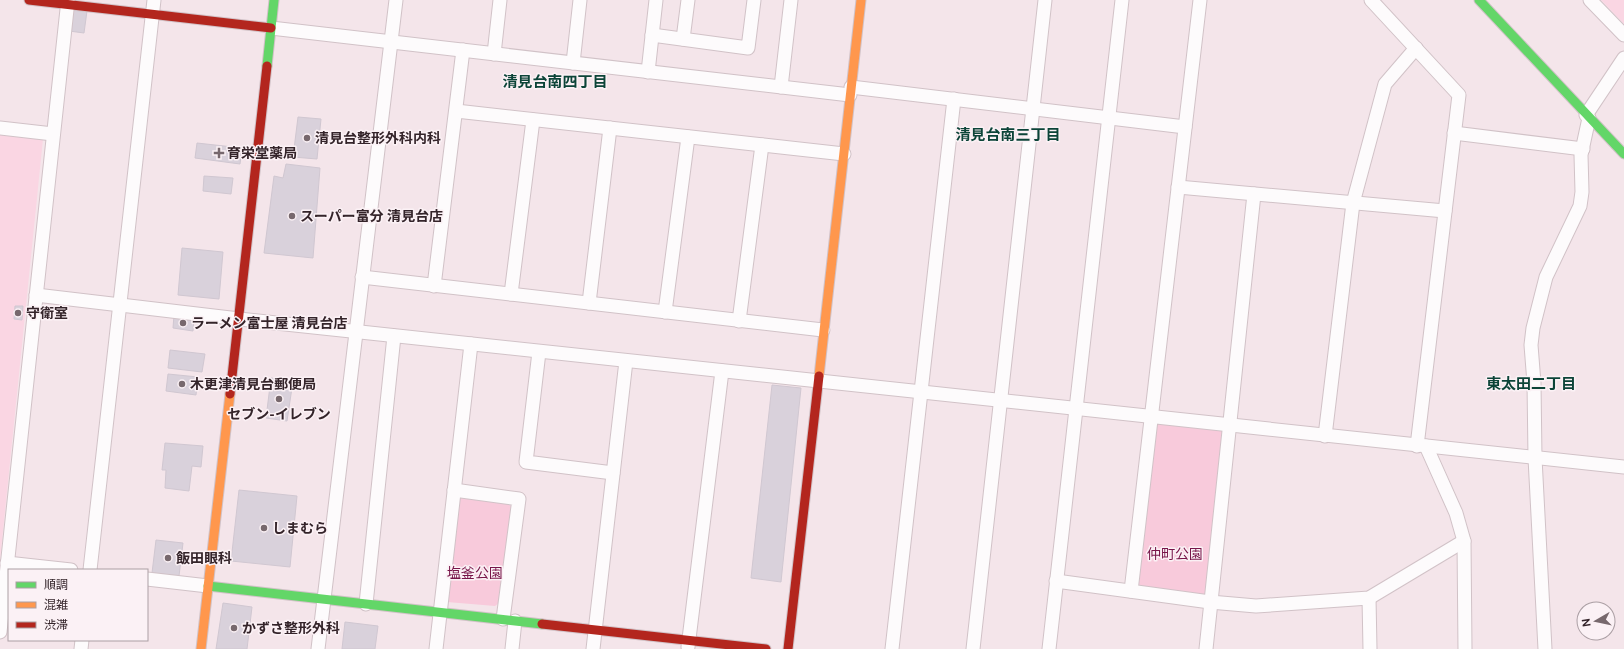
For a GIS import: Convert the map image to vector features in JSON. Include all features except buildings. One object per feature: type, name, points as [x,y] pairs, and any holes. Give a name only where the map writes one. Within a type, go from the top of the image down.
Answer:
[{"type":"street","points":[[28,0],[68,2],[152,14],[781,87],[954,99],[1185,127]]},
{"type":"street","points":[[90,569],[154,0]]},
{"type":"street","points":[[201,649],[274,0]]},
{"type":"street","points":[[318,649],[396,0]]},
{"type":"street","points":[[494,54],[500,0]]},
{"type":"street","points":[[573,63],[580,0]]},
{"type":"street","points":[[648,72],[656,0]]},
{"type":"street","points":[[683,39],[688,0]]},
{"type":"street","points":[[652,35],[748,48],[754,0]]},
{"type":"street","points":[[781,87],[791,0]]},
{"type":"street","points":[[788,649],[861,0]]},
{"type":"street","points":[[973,649],[1045,0]]},
{"type":"street","points":[[1049,649],[1122,0]]},
{"type":"street","points":[[1131,591],[1200,0]]},
{"type":"street","points":[[1371,0],[1459,95],[1445,211],[1422,446],[1456,513],[1464,541],[1465,649]]},
{"type":"street","points":[[1479,0],[1624,154]]},
{"type":"street","points":[[1590,0],[1624,35]]},
{"type":"street","points":[[0,632],[68,2]]},
{"type":"street","points":[[1325,436],[1353,203],[1385,84],[1416,48]]},
{"type":"street","points":[[434,286],[463,50]]},
{"type":"street","points":[[1545,649],[1535,458],[1534,383],[1531,345],[1533,328],[1546,277],[1580,206],[1582,192],[1581,156],[1588,116],[1624,58]]},
{"type":"street","points":[[892,649],[954,99]]},
{"type":"street","points":[[456,111],[844,154]]},
{"type":"street","points":[[511,294],[533,120]]},
{"type":"street","points":[[0,128],[53,134]]},
{"type":"street","points":[[589,303],[610,128]]},
{"type":"street","points":[[1454,133],[1583,149]]},
{"type":"street","points":[[664,312],[688,137]]},
{"type":"street","points":[[740,321],[762,145]]},
{"type":"street","points":[[1178,187],[1445,211]]},
{"type":"street","points":[[1206,649],[1254,194]]},
{"type":"street","points":[[362,277],[824,330]]},
{"type":"street","points":[[36,295],[539,352],[1624,467]]},
{"type":"street","points":[[366,604],[394,336]]},
{"type":"street","points":[[436,649],[471,344]]},
{"type":"street","points":[[539,352],[526,462],[613,474]]},
{"type":"street","points":[[593,649],[626,361]]},
{"type":"street","points":[[689,645],[722,371]]},
{"type":"street","points":[[454,490],[519,499],[509,620],[512,649]]},
{"type":"street","points":[[1056,581],[1210,602],[1256,606],[1369,598],[1464,541]]},
{"type":"street","points":[[7,563],[62,569]]},
{"type":"street","points":[[148,579],[595,630],[689,645],[766,649]]},
{"type":"street","points":[[1369,598],[1370,649]]},
{"type":"shaded area","points":[[1601,0],[1624,0],[1624,24]]},
{"type":"shaded area","points":[[0,134],[43,139],[0,560]]},
{"type":"green space","name":"仲町公園","points":[[1151,417],[1230,426],[1210,602],[1131,591]]},
{"type":"green space","name":"塩釜公園","points":[[460,498],[508,504],[511,506],[499,603],[495,606],[447,602],[457,501]]},
{"type":"traffic: fast","points":[[267,66],[274,0]]},
{"type":"traffic: fast","points":[[1479,0],[1624,154]]},
{"type":"traffic: fast","points":[[208,586],[542,624]]},
{"type":"traffic: slow","points":[[819,376],[861,0]]},
{"type":"traffic: slow","points":[[201,649],[230,394]]},
{"type":"traffic: jam","points":[[29,0],[271,28]]},
{"type":"traffic: jam","points":[[230,394],[267,66]]},
{"type":"traffic: jam","points":[[788,649],[819,376]]},
{"type":"traffic: jam","points":[[542,624],[766,649]]},
{"type":"place","name":"清見台整形外科内科","points":[[307,138]]},
{"type":"place","name":"育栄堂薬局","points":[[219,153]]},
{"type":"place","name":"スーパー富分 清見台店","points":[[292,216]]},
{"type":"place","name":"守衛室","points":[[18,313]]},
{"type":"place","name":"ラーメン富士屋 清見台店","points":[[183,323]]},
{"type":"place","name":"木更津清見台郵便局","points":[[182,384]]},
{"type":"place","name":"セブン-イレブン","points":[[279,399]]},
{"type":"place","name":"しまむら","points":[[264,528]]},
{"type":"place","name":"飯田眼科","points":[[168,558]]},
{"type":"place","name":"かずさ整形外科","points":[[234,628]]},
{"type":"district","name":"清見台南四丁目","points":[[555,82]]},
{"type":"district","name":"清見台南三丁目","points":[[1008,135]]},
{"type":"district","name":"東太田二丁目","points":[[1531,384]]}]
